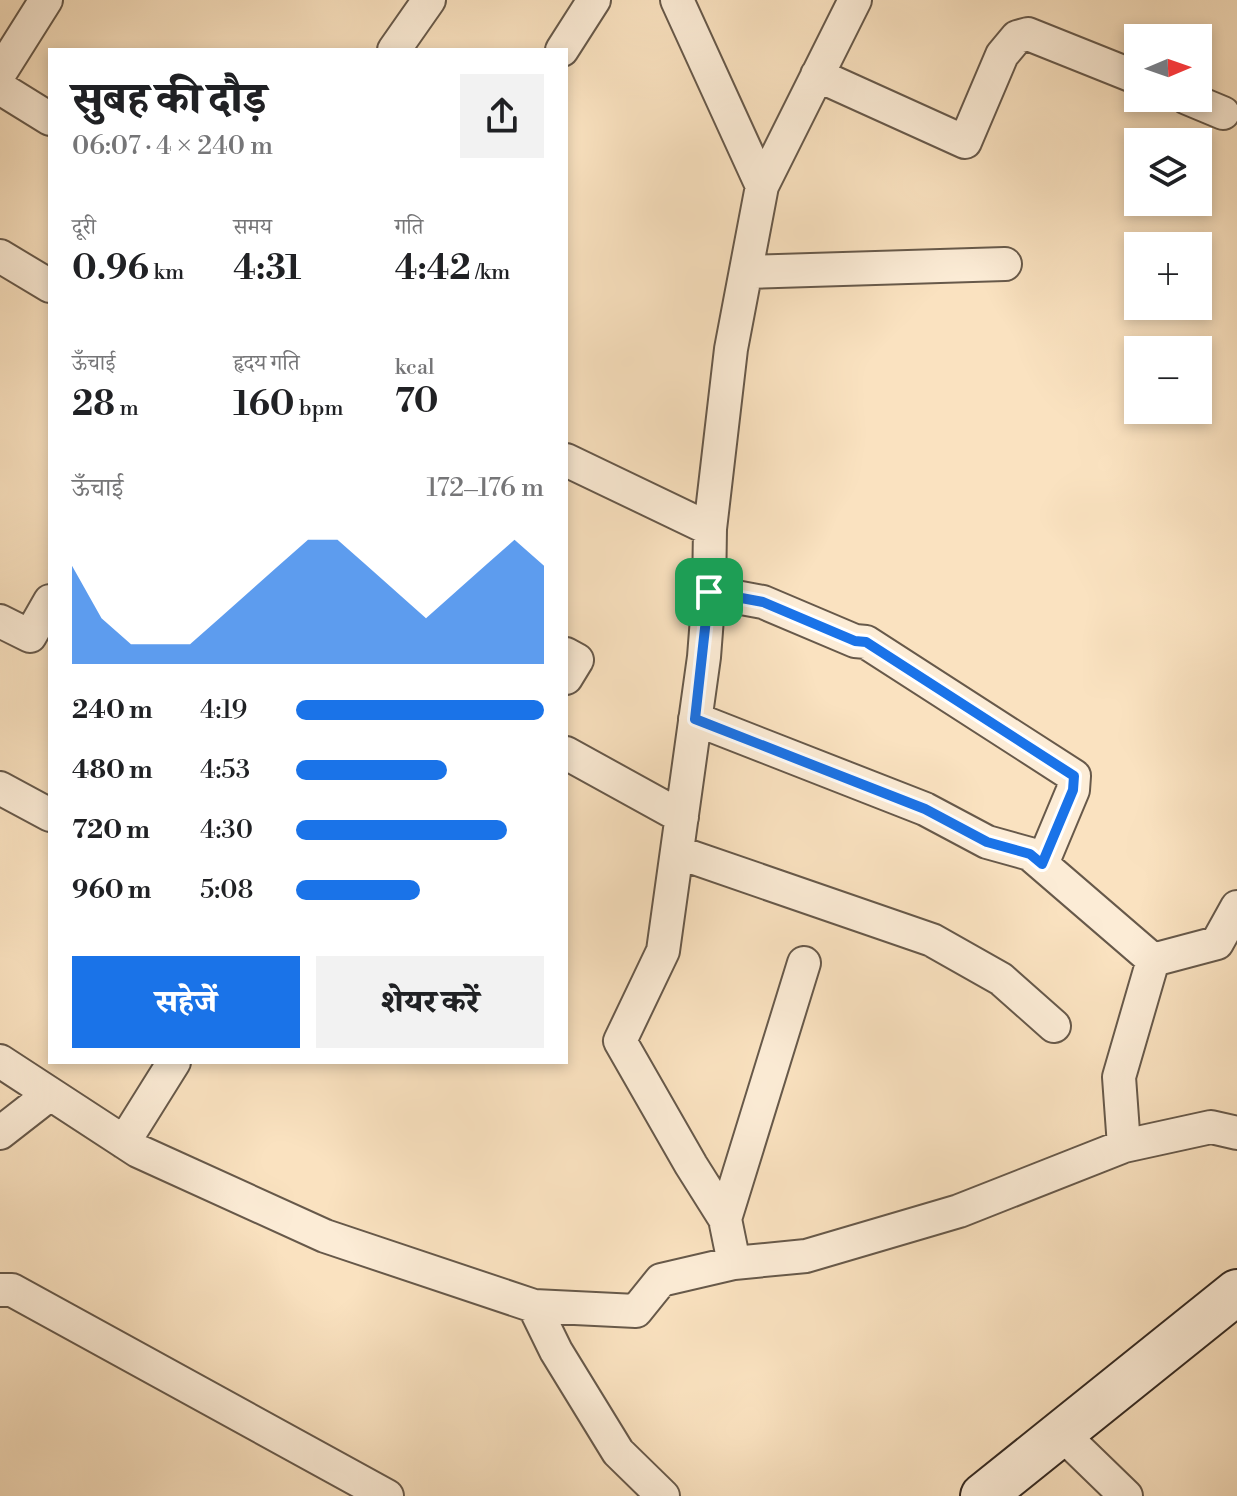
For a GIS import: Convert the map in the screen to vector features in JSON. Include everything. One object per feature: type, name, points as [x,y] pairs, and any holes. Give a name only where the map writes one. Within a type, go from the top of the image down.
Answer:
[{"type":"street","points":[[0,73],[46,0]]},
{"type":"street","points":[[563,48],[594,0]]},
{"type":"street","points":[[677,0],[762,186]]},
{"type":"street","points":[[734,1263],[725,1219],[620,1041],[663,951],[695,719],[709,592],[710,529],[731,349],[762,186],[855,0]]},
{"type":"street","points":[[395,48],[420,4]]},
{"type":"street","points":[[817,75],[965,142],[1002,55],[1017,37],[1028,34],[1124,72]]},
{"type":"street","points":[[0,88],[48,118]]},
{"type":"street","points":[[1212,108],[1223,113]]},
{"type":"street","points":[[0,256],[48,285]]},
{"type":"street","points":[[746,272],[1005,264]]},
{"type":"street","points":[[568,461],[710,529]]},
{"type":"street","points":[[709,592],[763,602],[855,641],[866,642],[1074,776],[1073,790],[1042,864]]},
{"type":"street","points":[[0,621],[30,636],[48,604]]},
{"type":"street","points":[[568,655],[577,660],[568,675]]},
{"type":"street","points":[[695,719],[925,809],[987,842],[1030,854],[1153,960]]},
{"type":"street","points":[[568,754],[682,817]]},
{"type":"street","points":[[0,788],[48,814]]},
{"type":"street","points":[[677,852],[932,940],[1001,979],[1054,1026]]},
{"type":"street","points":[[1153,960],[1217,943],[1237,907]]},
{"type":"street","points":[[1124,1146],[1119,1077],[1153,960]]},
{"type":"street","points":[[725,1219],[804,963]]},
{"type":"street","points":[[0,1061],[138,1151],[325,1236],[534,1306],[636,1311],[661,1280],[734,1263],[806,1256],[959,1211],[1124,1146],[1211,1127],[1237,1133]]},
{"type":"street","points":[[124,1142],[173,1064]]},
{"type":"street","points":[[0,1133],[50,1094]]},
{"type":"street","points":[[0,1290],[12,1290],[387,1496]]},
{"type":"street","points":[[983,1496],[1237,1292]]},
{"type":"street","points":[[534,1306],[556,1351],[618,1452],[663,1496]]},
{"type":"street","points":[[1061,1433],[1126,1496]]},
{"type":"route","points":[[709,592],[763,602],[855,641],[866,642],[1074,776],[1073,790],[1042,864],[1030,854],[987,842],[925,809],[695,719],[709,592]]}]
